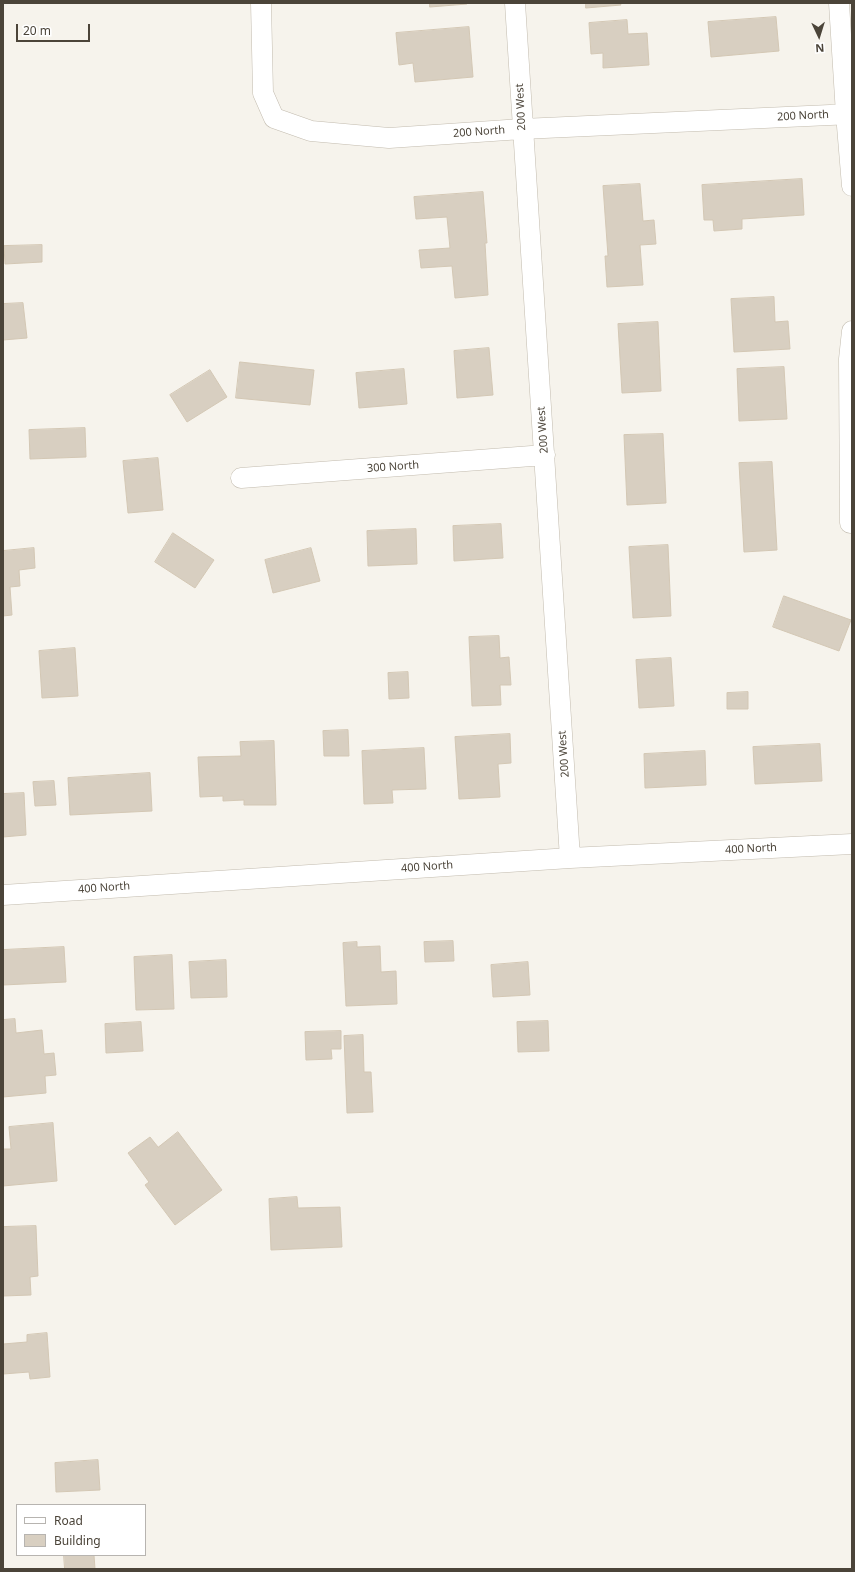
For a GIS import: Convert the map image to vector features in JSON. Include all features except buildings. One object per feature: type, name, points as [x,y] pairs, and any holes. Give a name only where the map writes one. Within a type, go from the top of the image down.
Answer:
[{"type":"street","name":"200 North","points":[[262,3],[263,93],[274,118],[311,131],[389,138],[522,129],[849,114]]},
{"type":"street","name":"200 West","points":[[515,3],[570,858]]},
{"type":"street","points":[[840,3],[849,114],[852,186]]},
{"type":"street","points":[[850,523],[849,359],[852,331]]},
{"type":"street","name":"300 North","points":[[241,478],[544,455]]},
{"type":"street","name":"400 North","points":[[3,894],[570,858],[852,844]]}]
